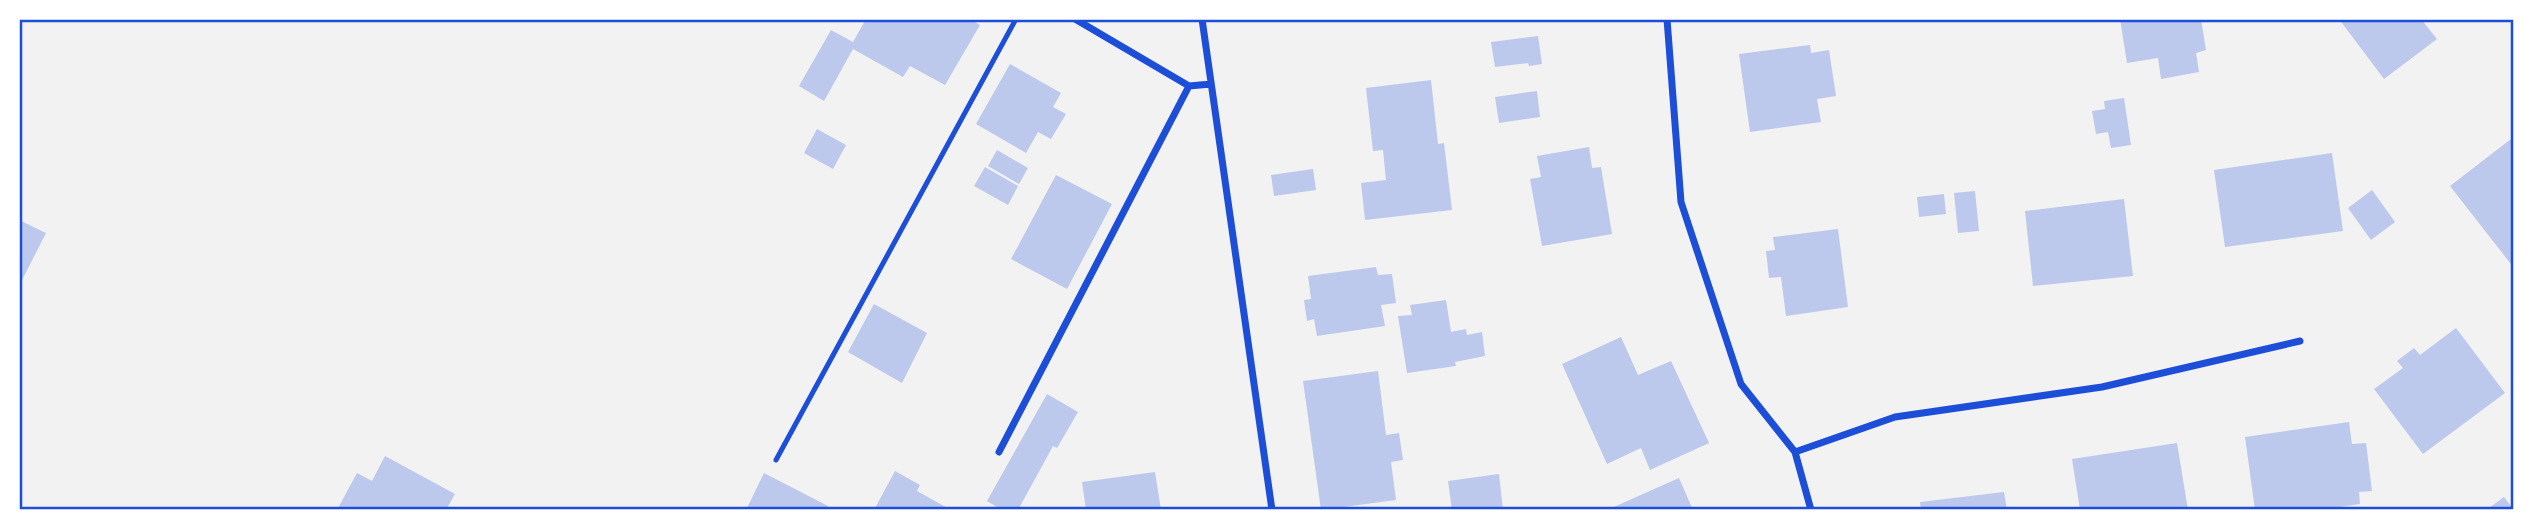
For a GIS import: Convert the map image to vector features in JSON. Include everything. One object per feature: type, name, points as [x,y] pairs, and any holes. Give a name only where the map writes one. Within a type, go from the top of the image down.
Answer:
[{"type":"street","points":[[1075,19],[1189,86],[1211,84]]},
{"type":"street","points":[[1202,19],[1272,510]]},
{"type":"street","points":[[1667,19],[1681,202],[1741,384],[1795,452],[1811,510]]},
{"type":"street","points":[[999,452],[1189,86]]},
{"type":"street","points":[[1795,452],[1895,417],[2102,387],[2300,341]]},
{"type":"lane","points":[[776,460],[1016,19]]},
{"type":"building","points":[[866,19],[970,19],[980,25],[945,85],[910,66],[903,77],[853,49],[824,101],[799,86],[831,30],[853,42]]},
{"type":"building","points":[[2120,19],[2201,19],[2206,50],[2196,53],[2199,72],[2161,79],[2158,58],[2127,63]]},
{"type":"building","points":[[2339,19],[2421,19],[2437,39],[2384,79]]},
{"type":"building","points":[[1538,36],[1542,64],[1495,67],[1491,42]]},
{"type":"building","points":[[1810,45],[1811,53],[1829,50],[1836,96],[1817,99],[1821,122],[1750,132],[1739,54]]},
{"type":"building","points":[[1010,64],[1061,93],[1053,107],[1066,114],[1051,139],[1038,132],[1026,153],[976,124]]},
{"type":"building","points":[[1431,80],[1438,144],[1444,143],[1452,210],[1365,220],[1361,183],[1386,180],[1383,150],[1373,151],[1366,88]]},
{"type":"building","points":[[1537,91],[1540,117],[1499,123],[1495,97]]},
{"type":"building","points":[[2124,98],[2131,145],[2111,148],[2108,132],[2096,134],[2092,111],[2105,109],[2104,101]]},
{"type":"building","points":[[817,129],[846,145],[833,169],[804,153]]},
{"type":"building","points":[[2511,139],[2514,144],[2514,268],[2450,186]]},
{"type":"building","points":[[1589,147],[1592,168],[1601,167],[1612,234],[1542,246],[1530,179],[1541,177],[1537,156]]},
{"type":"building","points":[[997,150],[1028,168],[1019,184],[988,166]]},
{"type":"building","points":[[2332,153],[2343,231],[2225,247],[2214,170]]},
{"type":"building","points":[[985,167],[1018,186],[1008,205],[974,186]]},
{"type":"building","points":[[1313,169],[1316,190],[1274,196],[1271,175]]},
{"type":"building","points":[[1056,175],[1112,204],[1067,289],[1011,259]]},
{"type":"building","points":[[2372,190],[2395,222],[2371,240],[2348,208]]},
{"type":"building","points":[[1975,191],[1979,231],[1958,233],[1954,193]]},
{"type":"building","points":[[1944,194],[1946,214],[1919,217],[1917,197]]},
{"type":"building","points":[[2124,199],[2133,276],[2033,286],[2025,211]]},
{"type":"building","points":[[19,220],[46,233],[19,286]]},
{"type":"building","points":[[1838,229],[1848,307],[1786,316],[1781,277],[1769,278],[1766,251],[1775,250],[1773,237]]},
{"type":"building","points":[[1376,267],[1378,275],[1392,274],[1396,303],[1381,305],[1385,326],[1317,336],[1314,319],[1307,321],[1304,300],[1311,299],[1308,276]]},
{"type":"building","points":[[1446,300],[1451,332],[1466,329],[1467,335],[1482,332],[1485,356],[1455,362],[1456,366],[1407,373],[1398,316],[1412,315],[1410,305]]},
{"type":"building","points":[[874,304],[927,333],[902,383],[848,352]]},
{"type":"building","points":[[2456,328],[2505,393],[2423,454],[2374,389],[2403,368],[2397,361],[2414,348],[2420,355]]},
{"type":"building","points":[[1621,337],[1638,375],[1671,361],[1709,443],[1650,470],[1641,448],[1607,464],[1562,364]]},
{"type":"building","points":[[1378,371],[1386,435],[1399,433],[1403,460],[1391,462],[1396,500],[1321,510],[1303,381]]},
{"type":"building","points":[[1047,394],[1078,412],[1057,448],[1053,446],[1018,510],[1002,510],[987,501]]},
{"type":"building","points":[[2349,422],[2352,444],[2366,443],[2372,491],[2359,492],[2360,504],[2319,510],[2255,510],[2245,437]]},
{"type":"building","points":[[2177,443],[2188,510],[2080,510],[2072,459]]},
{"type":"building","points":[[385,456],[455,494],[446,510],[337,510],[357,473],[372,481]]},
{"type":"building","points":[[895,471],[920,485],[917,491],[951,510],[874,510]]},
{"type":"building","points":[[1155,472],[1161,510],[1086,510],[1082,482]]},
{"type":"building","points":[[764,473],[828,506],[826,510],[746,510]]},
{"type":"building","points":[[1499,474],[1503,510],[1452,510],[1448,481]]},
{"type":"building","points":[[1679,478],[1693,510],[1607,510]]},
{"type":"building","points":[[2004,492],[2007,510],[1921,510],[1920,502]]},
{"type":"building","points":[[2504,497],[2514,510],[2486,510]]}]
